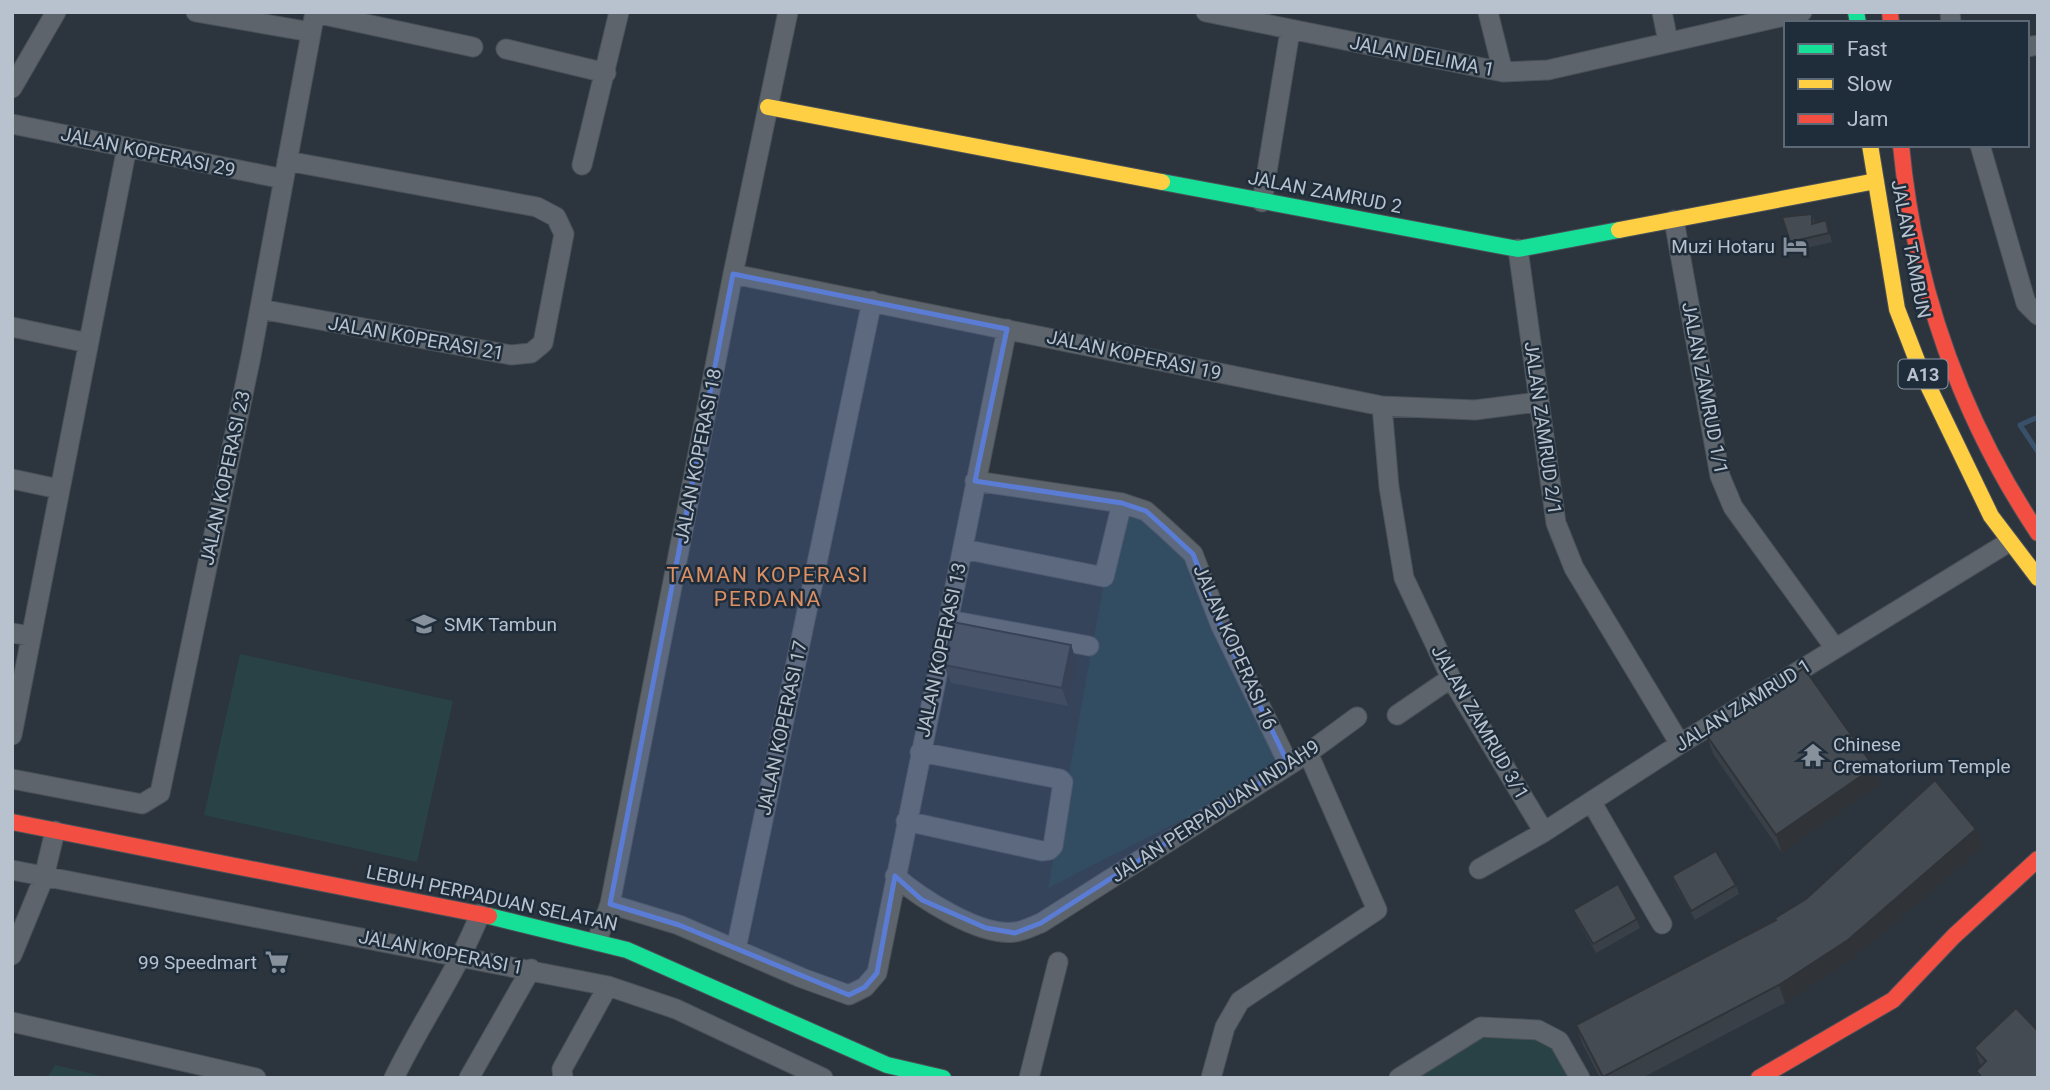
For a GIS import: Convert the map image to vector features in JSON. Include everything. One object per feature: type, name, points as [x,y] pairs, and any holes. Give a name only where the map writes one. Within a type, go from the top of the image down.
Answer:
[{"type":"street","points":[[12,88],[56,12]]},
{"type":"street","points":[[196,12],[311,32]]},
{"type":"street","points":[[315,12],[472,47]]},
{"type":"street","name":"JALAN KOPERASI 23","points":[[12,779],[142,804],[160,793],[260,309],[315,12]]},
{"type":"street","points":[[582,165],[620,12]]},
{"type":"street","name":"JALAN KOPERASI 18","points":[[597,941],[610,904],[733,274],[788,12]]},
{"type":"street","name":"JALAN DELIMA 1","points":[[1206,12],[1503,72],[1548,70],[1802,12]]},
{"type":"street","points":[[1488,12],[1503,72]]},
{"type":"street","points":[[1662,12],[1668,41]]},
{"type":"street","points":[[1262,202],[1290,31]]},
{"type":"street","points":[[506,49],[606,74]]},
{"type":"street","name":"JALAN ZAMRUD 2","points":[[768,107],[1518,248],[1876,181]]},
{"type":"street","name":"JALAN KOPERASI 29","points":[[12,124],[127,147],[286,170]]},
{"type":"street","points":[[12,735],[22,635],[59,489],[127,147]]},
{"type":"street","name":"JALAN TAMBUN","points":[[1870,147],[1897,309],[1927,383],[1992,516],[2038,578]]},
{"type":"street","name":"JALAN TAMBUN","points":[[1901,147],[1904,191],[1914,251],[1933,323],[1968,410],[2038,533]]},
{"type":"street","points":[[1981,147],[2026,303],[2038,315]]},
{"type":"street","name":"JALAN KOPERASI 21","points":[[260,309],[511,355],[531,354],[543,343],[564,234],[556,216],[537,207],[286,170]]},
{"type":"street","name":"JALAN ZAMRUD 1/1","points":[[1675,219],[1720,476],[1733,507],[1835,648]]},
{"type":"street","name":"JALAN ZAMRUD 2/1","points":[[1518,248],[1556,523],[1574,568],[1680,744]]},
{"type":"street","name":"JALAN KOPERASI 19","points":[[733,274],[1382,405],[1475,410],[1538,402]]},
{"type":"street","name":"JALAN KOPERASI 17","points":[[736,949],[872,301]]},
{"type":"street","points":[[12,327],[88,343]]},
{"type":"street","name":"JALAN KOPERASI 13","points":[[736,949],[849,995],[865,987],[877,973],[1007,329]]},
{"type":"street","name":"JALAN ZAMRUD 3/1","points":[[1382,405],[1389,487],[1404,578],[1451,678],[1544,832]]},
{"type":"street","points":[[12,479],[59,489]]},
{"type":"street","name":"JALAN KOPERASI 16","points":[[975,481],[1122,503],[1146,511],[1193,554],[1220,626],[1289,765]]},
{"type":"street","points":[[963,549],[1104,577],[1122,503]]},
{"type":"street","name":"JALAN ZAMRUD 1","points":[[1479,869],[1592,803],[1680,744],[2009,542]]},
{"type":"street","points":[[949,620],[1089,646]]},
{"type":"street","points":[[1397,715],[1451,678]]},
{"type":"street","name":"JALAN PERPADUAN INDAH9","points":[[895,876],[922,900],[986,929],[1015,933],[1041,923],[1308,753],[1357,717]]},
{"type":"street","points":[[906,821],[1042,851],[1054,846],[1063,782],[1060,779],[920,752]]},
{"type":"street","points":[[1211,1078],[1225,1027],[1240,1001],[1377,910],[1308,753]]},
{"type":"street","points":[[1592,803],[1662,924]]},
{"type":"street","name":"LEBUH PERPADUAN SELATAN","points":[[12,822],[480,914],[597,941],[628,950],[886,1071],[943,1078]]},
{"type":"street","points":[[12,955],[44,877],[55,831]]},
{"type":"street","points":[[1759,1078],[1892,1000],[1954,936],[2038,859]]},
{"type":"street","name":"JALAN KOPERASI 1","points":[[12,870],[608,986],[677,1009],[823,1078]]},
{"type":"street","points":[[610,904],[679,925],[736,949]]},
{"type":"street","points":[[394,1078],[414,1036],[463,956],[480,914]]},
{"type":"street","points":[[1029,1078],[1058,962]]},
{"type":"street","points":[[469,1078],[531,969]]},
{"type":"street","points":[[563,1078],[562,1069],[608,986]]},
{"type":"street","points":[[12,1022],[204,1073],[256,1078]]},
{"type":"street","points":[[1399,1078],[1481,1027],[1538,1030],[1548,1035],[1559,1041],[1580,1078]]},
{"type":"highlighted area","points":[[733,274],[1007,329],[975,481],[1122,503],[1146,511],[1165,528],[1193,554],[1221,626],[1289,765],[1041,923],[1015,933],[986,928],[922,900],[895,876],[877,973],[865,987],[849,995],[679,925],[610,904]]},
{"type":"green space","points":[[1136,508],[1193,554],[1279,771],[1048,888],[1117,512]]},
{"type":"green space","points":[[240,654],[453,701],[417,862],[204,815]]},
{"type":"green space","points":[[1481,1027],[1559,1041],[1580,1078],[1399,1078]]},
{"type":"green space","points":[[55,1065],[110,1078],[47,1078]]},
{"type":"building","points":[[1812,214],[1812,224],[1826,220],[1829,233],[1790,242],[1782,217]]},
{"type":"building","points":[[953,622],[1071,645],[1062,688],[944,665]]},
{"type":"building","points":[[1804,668],[1874,767],[1776,835],[1707,736]]},
{"type":"building","points":[[1935,780],[1976,829],[1848,940],[1779,985],[1603,1077],[1576,1025],[1776,920],[1775,918],[1806,899]]},
{"type":"building","points":[[1716,851],[1736,885],[1691,911],[1672,876]]},
{"type":"building","points":[[1618,884],[1637,919],[1593,944],[1573,910]]},
{"type":"building","points":[[2016,1008],[2038,1031],[2038,1078],[1982,1078],[1976,1071],[1986,1061],[1974,1048]]},
{"type":"waterway","points":[[2038,417],[2020,425],[2038,452]]},
{"type":"traffic: fast","points":[[1856,12],[1858,21]]},
{"type":"traffic: fast","points":[[1162,182],[1518,249],[1619,230]]},
{"type":"traffic: fast","points":[[489,916],[627,950],[887,1065],[943,1078]]},
{"type":"traffic: slow","points":[[768,107],[1162,182]]},
{"type":"traffic: slow","points":[[1870,147],[1897,309],[1921,371],[1991,516],[2038,578]]},
{"type":"traffic: slow","points":[[1619,230],[1876,181]]},
{"type":"traffic: jam","points":[[1890,12],[1891,21]]},
{"type":"traffic: jam","points":[[1901,147],[1917,248],[1945,347],[1986,443],[2038,533]]},
{"type":"traffic: jam","points":[[12,822],[489,916]]},
{"type":"traffic: jam","points":[[1759,1078],[1893,1000],[1954,936],[2038,859]]},
{"type":"place","name":"Muzi Hotaru","points":[[1795,246]]},
{"type":"place","name":"SMK Tambun","points":[[424,624]]},
{"type":"place","name":"Chinese Crematorium Temple","points":[[1813,755]]},
{"type":"place","name":"99 Speedmart","points":[[277,962]]},
{"type":"district","name":"TAMAN KOPERASI PERDANA","points":[[768,587]]}]
